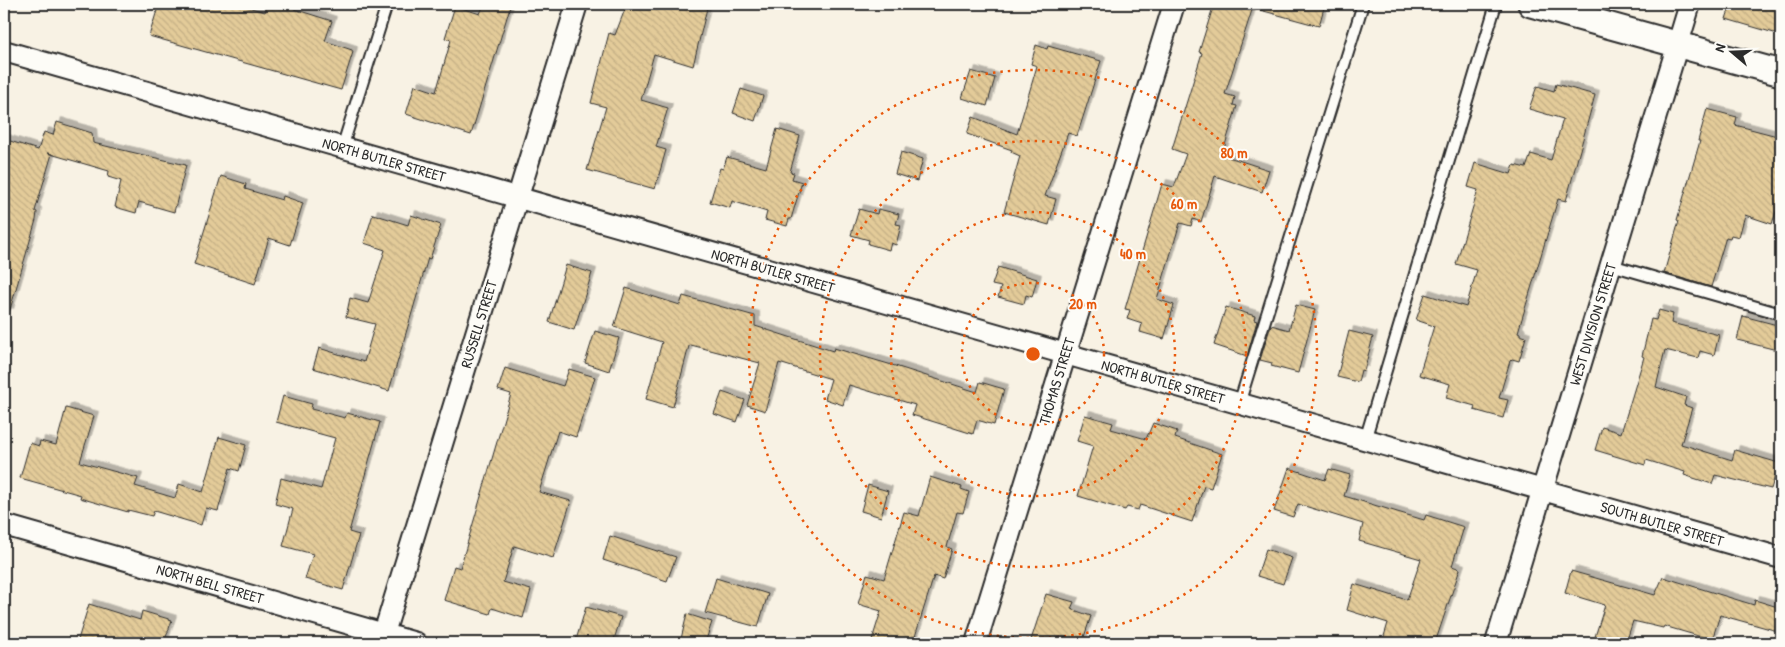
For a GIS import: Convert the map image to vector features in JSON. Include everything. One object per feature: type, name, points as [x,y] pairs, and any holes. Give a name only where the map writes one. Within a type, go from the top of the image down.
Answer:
[{"type":"street","name":"RUSSELL STREET","points":[[382,639],[577,4]]},
{"type":"street","name":"THOMAS STREET","points":[[976,643],[1174,4]]},
{"type":"street","points":[[1531,4],[1781,73]]},
{"type":"street","name":"WEST DIVISION STREET","points":[[1496,643],[1690,4]]},
{"type":"street","name":"NORTH BUTLER STREET","points":[[4,52],[1542,490]]},
{"type":"street","name":"SOUTH BUTLER STREET","points":[[1542,490],[1781,558]]},
{"type":"street","name":"NORTH BELL STREET","points":[[4,525],[382,639],[416,643]]},
{"type":"lane","points":[[342,148],[387,4]]},
{"type":"lane","points":[[1239,404],[1363,4]]},
{"type":"lane","points":[[1365,440],[1496,4]]},
{"type":"lane","points":[[1611,265],[1781,314]]},
{"type":"building","points":[[159,4],[237,4],[265,12],[268,4],[295,4],[294,9],[332,21],[325,41],[353,52],[341,90],[149,36]]},
{"type":"building","points":[[484,4],[511,4],[471,135],[406,114],[415,85],[436,92],[451,40],[445,38],[455,6],[480,14]]},
{"type":"building","points":[[627,4],[708,4],[693,66],[654,54],[641,100],[668,108],[656,147],[666,150],[655,189],[587,170],[606,107],[591,103],[609,33],[615,35]]},
{"type":"building","points":[[1214,4],[1254,4],[1225,94],[1235,97],[1233,105],[1237,106],[1222,155],[1269,170],[1262,192],[1215,176],[1201,222],[1193,219],[1191,226],[1180,223],[1157,299],[1174,305],[1164,339],[1140,332],[1142,324],[1127,319],[1130,310],[1125,309],[1162,184],[1174,187],[1186,154],[1172,149],[1202,53],[1199,52]]},
{"type":"building","points":[[1261,4],[1325,4],[1319,26],[1260,10]]},
{"type":"building","points":[[1731,4],[1781,4],[1781,35],[1726,19]]},
{"type":"building","points":[[1036,45],[1047,49],[1048,46],[1101,61],[1077,136],[1068,133],[1045,196],[1056,199],[1049,225],[1004,212],[1020,156],[1011,152],[1012,150],[967,134],[973,117],[1017,134],[1037,66],[1031,64]]},
{"type":"building","points":[[971,71],[995,78],[987,106],[962,98]]},
{"type":"building","points":[[1556,84],[1595,95],[1566,201],[1558,199],[1518,332],[1526,337],[1519,361],[1512,359],[1510,361],[1499,398],[1508,400],[1503,418],[1474,410],[1475,406],[1446,398],[1450,384],[1419,375],[1434,326],[1416,320],[1425,294],[1466,307],[1477,270],[1456,264],[1478,190],[1468,187],[1475,163],[1511,174],[1514,165],[1526,168],[1531,154],[1551,160],[1563,119],[1529,109],[1537,86],[1554,91]]},
{"type":"building","points":[[741,89],[763,96],[755,121],[733,113]]},
{"type":"building","points":[[1707,109],[1737,117],[1735,125],[1781,137],[1781,196],[1772,224],[1745,215],[1739,237],[1731,235],[1730,238],[1726,237],[1711,287],[1664,273]]},
{"type":"building","points":[[57,122],[92,133],[93,143],[186,165],[174,212],[139,202],[136,213],[115,207],[121,181],[108,177],[109,171],[52,154],[35,211],[37,212],[36,220],[9,313],[4,312],[4,139],[38,150],[44,132],[53,135]]},
{"type":"building","points":[[777,129],[800,136],[790,172],[794,173],[792,179],[802,182],[791,219],[789,219],[787,226],[765,220],[767,212],[732,201],[730,208],[710,202],[720,168],[723,169],[727,157],[766,168]]},
{"type":"building","points":[[901,152],[923,159],[917,181],[895,174]]},
{"type":"building","points":[[221,176],[246,184],[245,189],[282,200],[283,196],[303,203],[290,245],[269,238],[255,284],[194,264]]},
{"type":"building","points":[[859,209],[877,214],[878,209],[899,214],[896,224],[901,225],[896,245],[891,243],[889,250],[868,244],[869,240],[851,235]]},
{"type":"building","points":[[373,214],[408,225],[411,215],[441,225],[430,259],[428,258],[389,391],[313,368],[319,348],[364,362],[375,324],[346,317],[350,298],[368,303],[385,250],[364,243]]},
{"type":"building","points":[[566,265],[592,273],[574,330],[549,322]]},
{"type":"building","points":[[998,267],[1037,279],[1032,297],[1026,295],[1024,304],[998,297],[1001,287],[992,285]]},
{"type":"building","points":[[626,288],[680,305],[683,296],[755,316],[755,326],[833,351],[834,348],[977,392],[980,382],[1004,389],[994,425],[977,420],[973,434],[912,415],[915,405],[849,385],[843,405],[825,399],[831,379],[779,363],[765,411],[747,405],[760,363],[691,345],[689,346],[673,407],[646,399],[662,342],[614,327]]},
{"type":"building","points":[[1296,305],[1315,310],[1298,373],[1271,366],[1272,363],[1260,360],[1271,325],[1289,330]]},
{"type":"building","points":[[1226,307],[1255,316],[1254,320],[1257,321],[1247,356],[1214,345]]},
{"type":"building","points":[[1659,310],[1673,314],[1671,323],[1719,335],[1714,355],[1700,351],[1698,358],[1665,350],[1656,387],[1686,397],[1684,405],[1692,408],[1681,444],[1732,460],[1735,450],[1779,463],[1771,489],[1715,475],[1712,484],[1684,475],[1685,472],[1646,460],[1645,465],[1595,450],[1602,427],[1621,433],[1644,357],[1642,356],[1651,319],[1656,320]]},
{"type":"building","points":[[1743,316],[1781,326],[1781,351],[1737,340]]},
{"type":"building","points":[[595,331],[619,338],[609,371],[585,363]]},
{"type":"building","points":[[1349,331],[1373,337],[1364,371],[1361,370],[1358,382],[1337,377]]},
{"type":"building","points":[[505,368],[563,386],[569,369],[595,377],[576,437],[558,431],[539,492],[571,501],[553,558],[514,546],[503,582],[531,590],[523,618],[492,608],[490,614],[444,600],[454,566],[460,568],[511,394],[498,390]]},
{"type":"building","points":[[722,392],[745,400],[737,422],[714,414]]},
{"type":"building","points":[[283,396],[312,404],[311,409],[345,418],[347,413],[380,422],[349,532],[359,535],[343,590],[305,579],[313,554],[283,546],[293,509],[275,504],[281,478],[321,489],[335,438],[276,422]]},
{"type":"building","points":[[66,408],[94,416],[80,462],[138,478],[135,486],[175,498],[179,484],[203,492],[219,437],[246,445],[239,471],[230,468],[218,511],[206,508],[201,525],[154,511],[152,516],[128,510],[128,512],[80,498],[81,495],[20,478],[30,443],[39,446],[40,441],[56,445]]},
{"type":"building","points":[[1085,415],[1113,423],[1111,429],[1146,439],[1153,423],[1177,431],[1175,438],[1222,454],[1211,488],[1204,486],[1192,522],[1140,505],[1138,510],[1127,507],[1125,510],[1078,496],[1093,446],[1077,441]]},
{"type":"building","points":[[1289,468],[1325,480],[1329,469],[1350,475],[1344,496],[1424,520],[1426,515],[1464,527],[1452,566],[1460,569],[1435,643],[1382,643],[1388,623],[1347,610],[1354,584],[1407,600],[1421,559],[1359,541],[1363,524],[1298,504],[1293,517],[1274,511]]},
{"type":"building","points":[[930,477],[962,487],[961,489],[969,492],[963,513],[957,512],[947,547],[952,549],[943,579],[934,576],[913,643],[871,643],[881,611],[858,604],[867,574],[884,579],[904,512],[919,516]]},
{"type":"building","points":[[868,485],[888,491],[881,517],[861,511]]},
{"type":"building","points":[[610,536],[676,557],[667,581],[603,560]]},
{"type":"building","points":[[1266,549],[1292,558],[1283,584],[1257,576]]},
{"type":"building","points":[[1571,571],[1655,595],[1663,577],[1754,605],[1755,600],[1781,608],[1781,632],[1720,615],[1712,640],[1664,626],[1663,628],[1633,621],[1626,643],[1593,643],[1605,605],[1565,593]]},
{"type":"building","points":[[716,578],[768,594],[758,627],[705,613]]},
{"type":"building","points":[[1046,594],[1074,602],[1071,609],[1091,616],[1082,643],[1030,643]]},
{"type":"building","points":[[89,604],[140,620],[142,611],[172,620],[164,643],[77,643]]},
{"type":"building","points":[[586,607],[621,617],[613,643],[588,643],[576,640]]},
{"type":"building","points":[[687,614],[712,622],[705,643],[680,643]]}]
